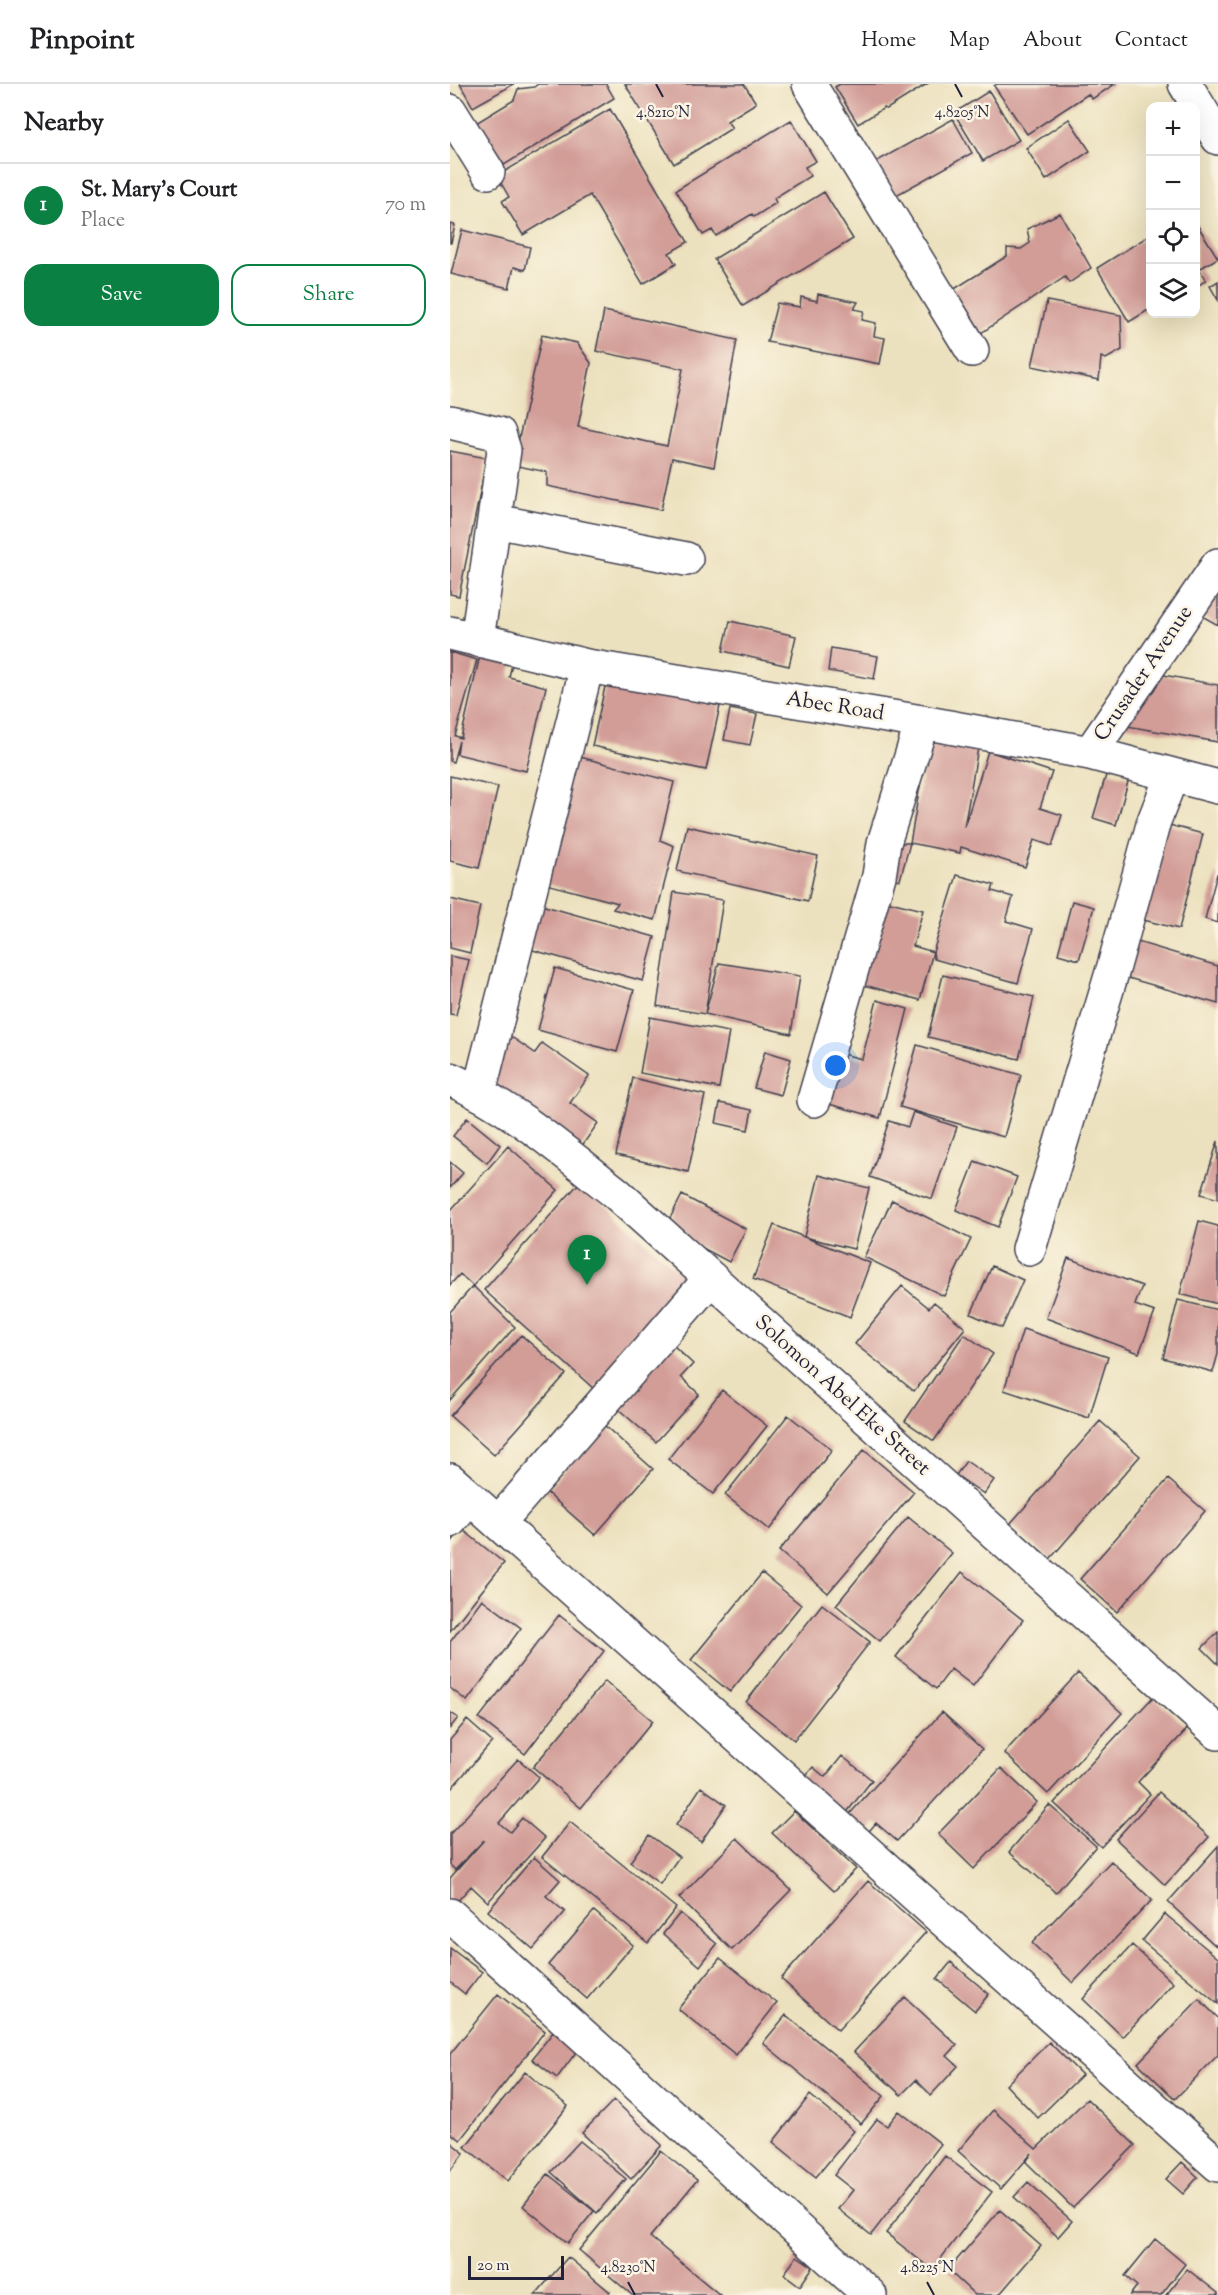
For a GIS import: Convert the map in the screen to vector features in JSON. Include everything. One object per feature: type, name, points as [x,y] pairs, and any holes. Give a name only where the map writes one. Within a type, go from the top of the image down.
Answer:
[{"type":"street","points":[[809,84],[972,350]]},
{"type":"street","points":[[1185,84],[1218,138]]},
{"type":"street","points":[[450,111],[488,172]]},
{"type":"street","points":[[450,422],[499,434],[504,450],[495,520],[464,636]]},
{"type":"street","points":[[495,520],[686,559]]},
{"type":"street","name":"Crusader Avenue","points":[[1090,753],[1218,565]]},
{"type":"street","name":"Abec Road","points":[[464,636],[587,666],[922,722],[1090,753],[1218,787]]},
{"type":"street","points":[[464,1085],[587,666]]},
{"type":"street","points":[[814,1100],[879,876],[884,843],[922,722]]},
{"type":"street","points":[[1029,1249],[1114,966],[1154,821],[1172,775]]},
{"type":"street","name":"Solomon Abel Eke Street","points":[[464,1085],[549,1140],[616,1193],[1218,1733]]},
{"type":"street","points":[[498,1523],[711,1278]]},
{"type":"street","points":[[457,1499],[498,1523],[1218,2164]]},
{"type":"street","points":[[450,1915],[870,2295]]},
{"type":"building","points":[[460,84],[514,84],[473,107]]},
{"type":"building","points":[[538,84],[606,84],[614,98],[504,165],[476,123],[514,100],[518,89],[534,87]]},
{"type":"building","points":[[625,84],[744,84],[756,103],[727,121],[732,128],[674,164]]},
{"type":"building","points":[[840,84],[927,84],[858,124],[835,87]]},
{"type":"building","points":[[997,84],[1115,84],[1092,99],[1088,94],[1027,134],[994,86]]},
{"type":"building","points":[[989,91],[1019,140],[983,161],[954,113]]},
{"type":"building","points":[[610,109],[688,242],[669,253],[676,264],[643,284],[590,195],[523,235],[502,201],[509,197],[497,176]]},
{"type":"building","points":[[953,119],[972,153],[891,198],[872,164]]},
{"type":"building","points":[[1069,119],[1090,151],[1046,180],[1026,148]]},
{"type":"building","points":[[791,120],[816,161],[805,167],[810,176],[774,198],[776,203],[754,217],[752,214],[716,236],[712,230],[703,235],[676,190]]},
{"type":"building","points":[[824,192],[853,239],[743,306],[714,259]]},
{"type":"building","points":[[1060,213],[1091,268],[1069,283],[1065,277],[975,337],[948,293],[1007,256],[1007,248],[1021,249],[1030,243],[1027,229]]},
{"type":"building","points":[[450,224],[455,225],[451,243],[450,243]]},
{"type":"building","points":[[1200,229],[1218,258],[1200,268]]},
{"type":"building","points":[[462,230],[530,247],[525,270],[514,267],[509,288],[451,274]]},
{"type":"building","points":[[1146,237],[1146,311],[1129,322],[1097,268]]},
{"type":"building","points":[[1200,271],[1206,280],[1200,284]]},
{"type":"building","points":[[1218,281],[1218,300],[1210,286]]},
{"type":"building","points":[[818,294],[858,302],[854,309],[864,311],[862,320],[876,323],[874,336],[885,338],[880,364],[767,342],[777,303],[800,307],[801,297],[817,301]]},
{"type":"building","points":[[1047,301],[1121,315],[1122,350],[1106,359],[1101,357],[1099,380],[1032,366]]},
{"type":"building","points":[[604,311],[737,340],[714,467],[672,458],[661,510],[547,486],[547,472],[513,465],[542,335],[577,343],[591,363],[578,427],[667,446],[683,369],[596,351]]},
{"type":"building","points":[[450,451],[487,458],[459,596],[450,594]]},
{"type":"building","points":[[1218,587],[1218,625],[1202,616]]},
{"type":"building","points":[[730,621],[796,636],[789,666],[723,651]]},
{"type":"building","points":[[831,648],[878,656],[874,679],[828,671]]},
{"type":"building","points":[[481,651],[513,660],[509,677],[546,687],[526,771],[457,754],[459,741],[453,762],[450,761],[450,652],[477,660],[455,736],[461,738]]},
{"type":"building","points":[[1131,669],[1218,685],[1218,742],[1121,725]]},
{"type":"building","points":[[606,682],[720,706],[706,770],[592,746]]},
{"type":"building","points":[[730,709],[757,714],[750,745],[724,740]]},
{"type":"building","points":[[928,740],[978,748],[964,828],[988,751],[1052,772],[1040,808],[1062,815],[1052,846],[1034,840],[1025,867],[961,847],[960,853],[910,843]]},
{"type":"building","points":[[569,754],[674,782],[660,840],[674,846],[655,920],[613,909],[618,903],[535,881]]},
{"type":"building","points":[[1107,772],[1129,778],[1116,825],[1093,818]]},
{"type":"building","points":[[450,776],[498,787],[479,868],[450,861]]},
{"type":"building","points":[[1154,821],[1203,834],[1179,929],[1128,916]]},
{"type":"building","points":[[687,826],[818,856],[808,901],[677,871]]},
{"type":"building","points":[[884,843],[910,843],[900,880],[879,876]]},
{"type":"building","points":[[1218,874],[1218,923],[1205,919]]},
{"type":"building","points":[[957,875],[994,885],[992,891],[1013,897],[1006,921],[1033,929],[1018,983],[934,959],[933,952]]},
{"type":"building","points":[[674,892],[723,900],[705,1014],[657,1006]]},
{"type":"building","points":[[450,899],[480,906],[470,953],[450,948]]},
{"type":"building","points":[[886,901],[923,910],[913,946],[933,952],[920,1000],[849,981]]},
{"type":"building","points":[[1072,901],[1094,907],[1079,960],[1058,954]]},
{"type":"building","points":[[534,903],[655,937],[643,981],[522,947]]},
{"type":"building","points":[[1114,935],[1218,966],[1218,1004],[1104,971]]},
{"type":"building","points":[[450,956],[469,960],[456,1015],[450,1014]]},
{"type":"building","points":[[719,963],[800,976],[791,1034],[705,1014]]},
{"type":"building","points":[[555,968],[634,990],[617,1052],[538,1030]]},
{"type":"building","points":[[943,975],[1034,997],[1019,1059],[928,1037]]},
{"type":"building","points":[[877,1000],[908,1009],[880,1118],[814,1100],[827,1050],[862,1059]]},
{"type":"building","points":[[650,1017],[729,1032],[719,1088],[640,1073]]},
{"type":"building","points":[[504,1032],[535,1053],[542,1043],[589,1076],[570,1103],[598,1123],[579,1150],[473,1076]]},
{"type":"building","points":[[917,1045],[1021,1075],[1004,1137],[900,1107]]},
{"type":"building","points":[[765,1051],[791,1059],[781,1095],[754,1088]]},
{"type":"building","points":[[633,1078],[705,1095],[688,1172],[616,1155]]},
{"type":"building","points":[[720,1103],[752,1110],[748,1130],[716,1123]]},
{"type":"building","points":[[913,1112],[957,1127],[932,1199],[870,1177],[889,1121],[908,1127]]},
{"type":"building","points":[[467,1118],[500,1145],[487,1163],[453,1136]]},
{"type":"building","points":[[1218,1141],[1218,1199],[1201,1194]]},
{"type":"building","points":[[508,1146],[558,1190],[473,1286],[460,1274],[450,1285],[450,1211]]},
{"type":"building","points":[[975,1161],[1017,1177],[998,1227],[956,1210]]},
{"type":"building","points":[[450,1162],[463,1173],[450,1188]]},
{"type":"building","points":[[819,1175],[869,1188],[854,1249],[804,1237]]},
{"type":"building","points":[[580,1182],[689,1281],[594,1389],[484,1290]]},
{"type":"building","points":[[682,1195],[746,1229],[729,1262],[665,1228]]},
{"type":"building","points":[[892,1200],[971,1239],[944,1296],[864,1257]]},
{"type":"building","points":[[1199,1221],[1218,1226],[1218,1304],[1180,1294]]},
{"type":"building","points":[[774,1225],[870,1263],[850,1317],[753,1279]]},
{"type":"building","points":[[1068,1258],[1142,1286],[1135,1305],[1155,1312],[1139,1353],[1046,1318]]},
{"type":"building","points":[[992,1266],[1023,1280],[1002,1328],[971,1314]]},
{"type":"building","points":[[473,1286],[515,1327],[450,1400],[450,1312]]},
{"type":"building","points":[[902,1286],[929,1308],[934,1302],[965,1328],[914,1391],[855,1344]]},
{"type":"building","points":[[1178,1300],[1218,1310],[1218,1354],[1213,1372],[1163,1358]]},
{"type":"building","points":[[1023,1329],[1108,1357],[1089,1418],[1004,1390]]},
{"type":"building","points":[[964,1334],[993,1354],[934,1441],[905,1421]]},
{"type":"building","points":[[521,1335],[566,1374],[494,1455],[450,1416]]},
{"type":"building","points":[[672,1344],[693,1364],[681,1377],[699,1394],[656,1442],[616,1407]]},
{"type":"building","points":[[722,1390],[767,1426],[713,1494],[668,1459]]},
{"type":"building","points":[[788,1415],[832,1450],[769,1530],[725,1495]]},
{"type":"building","points":[[1100,1421],[1140,1456],[1050,1559],[1010,1524]]},
{"type":"building","points":[[604,1425],[653,1469],[595,1535],[546,1492]]},
{"type":"building","points":[[864,1450],[914,1492],[828,1593],[779,1551]]},
{"type":"building","points":[[966,1461],[994,1480],[984,1494],[956,1475]]},
{"type":"building","points":[[1168,1479],[1205,1511],[1117,1612],[1080,1579]]},
{"type":"building","points":[[908,1517],[952,1553],[880,1641],[836,1605]]},
{"type":"building","points":[[462,1529],[504,1563],[450,1631],[450,1544]]},
{"type":"building","points":[[962,1572],[1023,1620],[973,1686],[951,1669],[936,1689],[896,1657]]},
{"type":"building","points":[[762,1573],[801,1605],[730,1692],[691,1660]]},
{"type":"building","points":[[482,1599],[521,1628],[467,1701],[450,1688],[450,1642]]},
{"type":"building","points":[[822,1604],[870,1642],[794,1740],[746,1702]]},
{"type":"building","points":[[559,1615],[604,1651],[525,1754],[479,1718]]},
{"type":"building","points":[[1218,1632],[1218,1664],[1202,1648]]},
{"type":"building","points":[[1078,1673],[1122,1713],[1048,1794],[1004,1753]]},
{"type":"building","points":[[605,1681],[653,1721],[581,1808],[533,1767]]},
{"type":"building","points":[[1153,1697],[1188,1728],[1138,1782],[1150,1794],[1101,1847],[1054,1803]]},
{"type":"building","points":[[450,1712],[458,1718],[450,1728]]},
{"type":"building","points":[[942,1712],[982,1749],[897,1841],[876,1823],[865,1836],[846,1818]]},
{"type":"building","points":[[467,1720],[492,1742],[450,1790],[450,1740]]},
{"type":"building","points":[[842,1756],[872,1780],[844,1816],[801,1781],[813,1767],[825,1777]]},
{"type":"building","points":[[518,1759],[539,1777],[499,1823],[510,1832],[522,1818],[545,1838],[488,1902],[471,1886],[453,1906],[450,1903],[450,1878],[484,1840],[455,1870],[450,1865],[450,1834]]},
{"type":"building","points":[[1001,1768],[1037,1802],[974,1869],[938,1834]]},
{"type":"building","points":[[701,1787],[726,1805],[701,1842],[676,1825]]},
{"type":"building","points":[[1159,1792],[1209,1837],[1165,1885],[1116,1839]]},
{"type":"building","points":[[1049,1805],[1096,1846],[1056,1893],[1009,1852]]},
{"type":"building","points":[[794,1811],[856,1869],[834,1891],[772,1833]]},
{"type":"building","points":[[570,1822],[676,1908],[648,1943],[542,1857]]},
{"type":"building","points":[[649,1835],[679,1857],[660,1884],[630,1862]]},
{"type":"building","points":[[737,1838],[791,1890],[732,1950],[679,1898]]},
{"type":"building","points":[[1218,1846],[1218,1943],[1216,1946],[1168,1902]]},
{"type":"building","points":[[534,1857],[560,1880],[546,1896],[565,1912],[533,1949],[488,1911]]},
{"type":"building","points":[[1111,1861],[1152,1900],[1073,1983],[1032,1943]]},
{"type":"building","points":[[868,1881],[926,1932],[838,2030],[781,1979]]},
{"type":"building","points":[[594,1911],[633,1945],[587,1999],[548,1965]]},
{"type":"building","points":[[680,1913],[717,1944],[700,1966],[663,1934]]},
{"type":"building","points":[[1165,1914],[1218,1958],[1218,2004],[1142,1941]]},
{"type":"building","points":[[1132,1945],[1173,1983],[1123,2037],[1083,1999]]},
{"type":"building","points":[[450,1948],[482,1972],[465,1994],[450,1982]]},
{"type":"building","points":[[720,1958],[777,2003],[736,2055],[678,2009]]},
{"type":"building","points":[[951,1962],[989,1994],[975,2011],[937,1979]]},
{"type":"building","points":[[498,1994],[545,2031],[460,2140],[450,2133],[450,2054]]},
{"type":"building","points":[[905,1997],[957,2045],[947,2056],[958,2066],[931,2095],[916,2080],[901,2095],[854,2052]]},
{"type":"building","points":[[1199,1999],[1218,2018],[1218,2055],[1175,2099],[1138,2063]]},
{"type":"building","points":[[786,2015],[884,2096],[861,2124],[763,2043]]},
{"type":"building","points":[[553,2032],[577,2051],[557,2078],[532,2059]]},
{"type":"building","points":[[1049,2042],[1082,2075],[1038,2118],[1006,2085]]},
{"type":"building","points":[[525,2072],[568,2106],[508,2181],[465,2147]]},
{"type":"building","points":[[810,2095],[854,2131],[816,2177],[773,2142]]},
{"type":"building","points":[[1087,2099],[1135,2145],[1073,2208],[1026,2162],[1032,2153],[1001,2189],[958,2151],[993,2110],[1036,2149]]},
{"type":"building","points":[[614,2100],[662,2145],[631,2179],[582,2133]]},
{"type":"building","points":[[899,2111],[941,2144],[871,2235],[838,2209],[853,2190],[834,2175],[877,2119],[887,2126]]},
{"type":"building","points":[[580,2141],[626,2179],[597,2213],[551,2172]]},
{"type":"building","points":[[450,2142],[464,2153],[450,2171]]},
{"type":"building","points":[[661,2151],[697,2180],[650,2237],[720,2295],[632,2295],[579,2250]]},
{"type":"building","points":[[945,2156],[992,2192],[932,2270],[886,2233]]},
{"type":"building","points":[[1182,2162],[1198,2177],[1183,2194],[1166,2179]]},
{"type":"building","points":[[548,2174],[594,2211],[568,2243],[523,2206]]},
{"type":"building","points":[[1028,2182],[1072,2221],[1058,2237],[1014,2197]]},
{"type":"building","points":[[1000,2210],[1041,2246],[999,2295],[975,2295],[948,2270]]},
{"type":"building","points":[[1155,2239],[1185,2264],[1161,2295],[1130,2295],[1137,2286],[1125,2276]]},
{"type":"building","points":[[797,2256],[813,2267],[800,2286],[784,2274]]},
{"type":"building","points":[[568,2257],[610,2292],[608,2295],[535,2295]]},
{"type":"building","points":[[1187,2269],[1218,2293],[1218,2295],[1166,2295]]},
{"type":"place","name":"St. Mary's Court","points":[[587,1285]]}]
